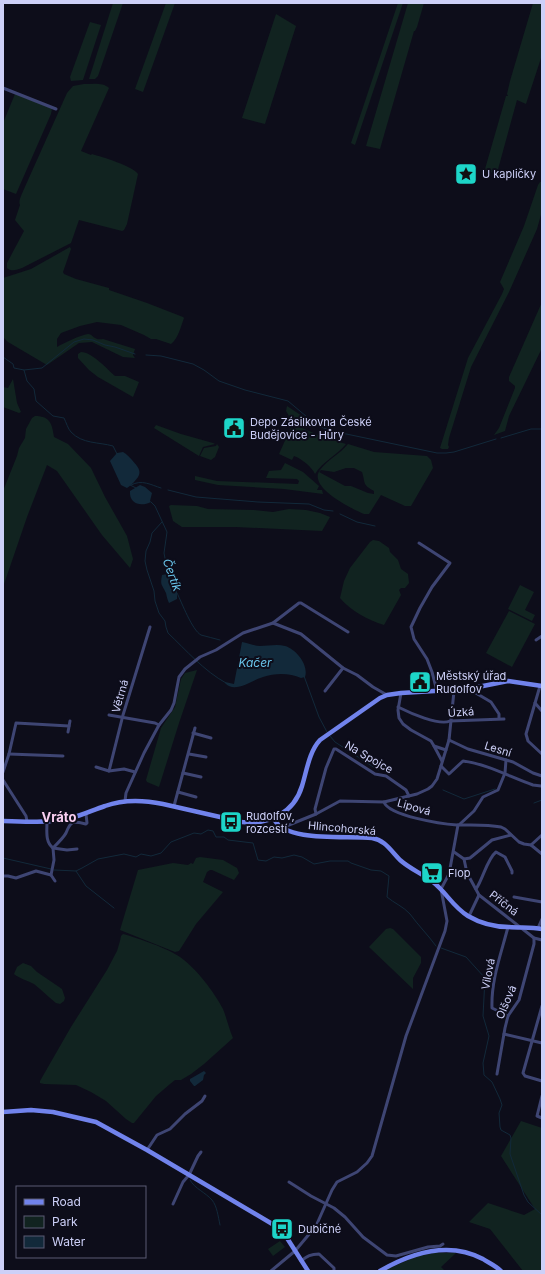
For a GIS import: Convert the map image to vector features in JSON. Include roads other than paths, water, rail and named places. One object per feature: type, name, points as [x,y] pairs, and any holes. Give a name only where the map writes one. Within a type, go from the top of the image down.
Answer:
[{"type":"street","points":[[3,88],[56,109]]},
{"type":"street","points":[[419,543],[450,563],[432,587],[412,626],[414,639],[427,659],[437,691]]},
{"type":"street","points":[[126,801],[126,793],[135,772],[159,725],[171,710],[174,703],[179,677],[197,658],[216,650],[243,633],[274,623],[296,604],[301,603],[348,632]]},
{"type":"street","points":[[274,623],[301,634],[343,668],[387,695]]},
{"type":"street","name":"Větrná","points":[[109,771],[150,626]]},
{"type":"street","points":[[536,640],[542,636]]},
{"type":"street","points":[[325,691],[343,668]]},
{"type":"street","points":[[3,821],[47,821],[70,818],[86,814],[108,805],[126,801],[150,801],[242,822],[259,822],[274,819],[286,811],[297,798],[316,744],[327,734],[373,702],[387,695],[401,693],[468,689],[512,681],[541,686],[526,734],[528,741],[542,754]]},
{"type":"street","points":[[468,689],[491,702],[500,714],[499,718]]},
{"type":"street","points":[[384,802],[424,792],[432,786],[437,779],[449,740],[454,690]]},
{"type":"street","points":[[401,693],[398,707],[399,718],[403,724],[431,741],[442,761]]},
{"type":"street","points":[[535,703],[542,711]]},
{"type":"street","name":"Úzká","points":[[398,707],[414,714],[446,723],[450,721],[504,719]]},
{"type":"street","points":[[109,716],[155,723],[159,725]]},
{"type":"street","points":[[68,732],[70,721]]},
{"type":"street","points":[[3,772],[16,723],[69,726]]},
{"type":"street","points":[[174,806],[195,728]]},
{"type":"street","points":[[193,734],[211,738]]},
{"type":"street","name":"Lesní","points":[[449,740],[468,749],[513,762],[533,773],[542,776]]},
{"type":"street","points":[[434,746],[446,750]]},
{"type":"street","name":"Na Spojce","points":[[316,814],[315,809],[326,768],[334,749],[375,774],[386,776],[406,790],[409,796]]},
{"type":"street","points":[[9,754],[63,756]]},
{"type":"street","points":[[189,754],[206,758]]},
{"type":"street","points":[[271,1271],[295,1251],[316,1226],[337,1182],[357,1172],[372,1156],[406,1036],[445,931],[447,922],[441,889],[449,874],[458,825],[474,811],[483,796],[498,790],[505,773],[506,760]]},
{"type":"street","points":[[441,766],[449,774],[463,761],[482,765],[522,781],[541,786]]},
{"type":"street","points":[[96,767],[109,771],[121,769],[135,772]]},
{"type":"street","points":[[183,773],[201,777]]},
{"type":"street","points":[[3,780],[26,816],[27,821]]},
{"type":"street","points":[[3,790],[8,789]]},
{"type":"street","points":[[178,792],[196,797]]},
{"type":"street","name":"Lipová","points":[[282,828],[316,814],[340,801],[384,802],[387,807],[404,815],[428,821],[458,825],[497,826],[505,829],[524,844],[531,845],[542,854]]},
{"type":"street","points":[[53,848],[65,835],[66,829],[70,824],[76,822],[87,823],[86,814]]},
{"type":"street","points":[[274,819],[282,828]]},
{"type":"street","points":[[47,821],[48,841],[53,848],[54,860],[52,871],[55,881]]},
{"type":"street","name":"Hlincohorská","points":[[262,827],[276,829],[282,828],[308,835],[370,838],[379,840],[388,846],[405,864],[433,882],[441,889],[454,906],[469,916],[490,925],[540,929]]},
{"type":"street","points":[[454,852],[464,860],[470,858],[492,840],[511,835]]},
{"type":"street","points":[[531,845],[542,835]]},
{"type":"street","points":[[53,848],[66,850],[77,849]]},
{"type":"street","points":[[476,890],[491,858],[496,852],[506,857],[512,873]]},
{"type":"street","name":"Příčná","points":[[464,860],[467,873],[479,895],[521,927]]},
{"type":"street","points":[[3,876],[16,878],[36,871],[52,871]]},
{"type":"street","points":[[469,916],[479,895]]},
{"type":"street","points":[[514,897],[542,902]]},
{"type":"street","points":[[540,929],[542,919]]},
{"type":"street","name":"Vilová","points":[[508,927],[494,980],[492,1003],[492,1008],[508,1016]]},
{"type":"street","points":[[521,927],[534,938],[542,940]]},
{"type":"street","name":"Olšová","points":[[497,1074],[508,1016],[519,1000],[534,944],[534,938]]},
{"type":"street","points":[[542,1006],[523,1073],[525,1076],[542,1081]]},
{"type":"street","points":[[504,1034],[542,1043]]},
{"type":"street","points":[[147,1150],[157,1135],[170,1130],[185,1114],[202,1101],[205,1096]]},
{"type":"street","points":[[542,1096],[537,1116],[542,1118]]},
{"type":"street","points":[[3,1112],[53,1112],[96,1122],[147,1150],[274,1225],[287,1238],[308,1271]]},
{"type":"street","points":[[173,1204],[183,1182],[189,1175],[198,1156],[202,1152]]},
{"type":"street","points":[[288,1182],[334,1208],[345,1217],[363,1237],[387,1255],[396,1256],[443,1244]]},
{"type":"street","points":[[380,1271],[417,1254],[438,1250],[460,1251],[476,1256],[501,1271]]},
{"type":"street","points":[[301,1261],[313,1254],[319,1254],[334,1268],[334,1271]]},
{"type":"street","points":[[396,1256],[398,1262]]},
{"type":"water","points":[[123,452],[139,469],[139,476],[127,488],[121,485],[110,461],[117,453]]},
{"type":"water","points":[[140,485],[152,493],[151,502],[140,504],[131,499],[130,491]]},
{"type":"water","points":[[173,573],[178,582],[177,599],[169,603],[161,579],[162,575]]},
{"type":"water","name":"Kačer","points":[[242,642],[258,646],[279,645],[293,650],[301,658],[306,672],[305,677],[301,678],[287,674],[272,675],[239,687],[229,686],[225,682],[234,684]]},
{"type":"water","points":[[204,1071],[206,1073],[203,1080],[194,1086],[190,1079]]},
{"type":"waterway","points":[[24,370],[42,368],[74,342],[84,339],[93,340],[135,354]]},
{"type":"waterway","points":[[146,355],[161,356],[193,364],[219,381],[245,390],[288,401],[313,422],[332,431],[437,453],[454,452],[496,439]]},
{"type":"waterway","name":"Čertík","points":[[3,357],[13,364],[14,368],[24,370],[27,381],[34,389],[36,401],[53,416],[64,418],[70,431],[75,436],[85,441],[113,446],[117,454]]},
{"type":"waterway","points":[[501,438],[531,429],[542,429]]},
{"type":"waterway","points":[[131,485],[135,483],[143,483],[161,488]]},
{"type":"waterway","name":"Čertík","points":[[130,485],[136,488]]},
{"type":"waterway","points":[[168,490],[196,497],[309,504],[324,510],[333,511]]},
{"type":"waterway","name":"Čertík","points":[[151,502],[155,506],[167,532],[164,553],[168,574]]},
{"type":"waterway","points":[[340,514],[357,522],[375,526]]},
{"type":"waterway","points":[[162,522],[152,533],[146,551],[145,561],[159,613],[165,621],[168,633],[203,666],[226,683]]},
{"type":"waterway","name":"Čertík","points":[[177,593],[194,628],[201,635],[220,640]]},
{"type":"waterway","name":"Čertík","points":[[304,676],[319,717],[327,732]]},
{"type":"waterway","name":"Čertík","points":[[330,736],[335,742],[378,770]]},
{"type":"waterway","name":"Čertík","points":[[443,790],[464,799],[495,789]]},
{"type":"waterway","points":[[534,803],[542,800]]},
{"type":"waterway","points":[[54,870],[76,871],[98,859],[124,854],[136,857],[141,854],[151,856],[161,853],[171,842],[194,833],[201,834],[208,830],[213,831],[216,837],[224,837],[228,840],[253,843],[258,860],[266,861],[274,857],[282,858],[294,855],[302,857],[314,864],[330,861],[348,861],[371,870],[381,871],[389,876],[387,897],[408,912],[436,946]]},
{"type":"waterway","points":[[3,858],[51,869]]},
{"type":"waterway","points":[[76,871],[86,886],[114,908]]},
{"type":"waterway","points":[[441,948],[466,957],[485,978],[483,1016],[489,1036],[483,1063],[484,1075],[492,1082],[500,1099],[502,1105],[499,1113],[500,1127],[501,1130],[510,1135],[510,1154],[524,1195],[528,1202],[542,1215]]},
{"type":"waterway","points":[[190,1180],[214,1202],[220,1225]]},
{"type":"place","name":"U kapličky","points":[[466,174]]},
{"type":"place","name":"Depo Zásilkovna České Budějovice - Hůry","points":[[234,428]]},
{"type":"place","name":"Městský úřad Rudolfov","points":[[420,682]]},
{"type":"place","name":"Rudolfov, rozcestí","points":[[231,822]]},
{"type":"place","name":"Flop","points":[[432,873]]},
{"type":"place","name":"Dubičné","points":[[282,1229]]},
{"type":"district","name":"Vráto","points":[[59,817]]}]
